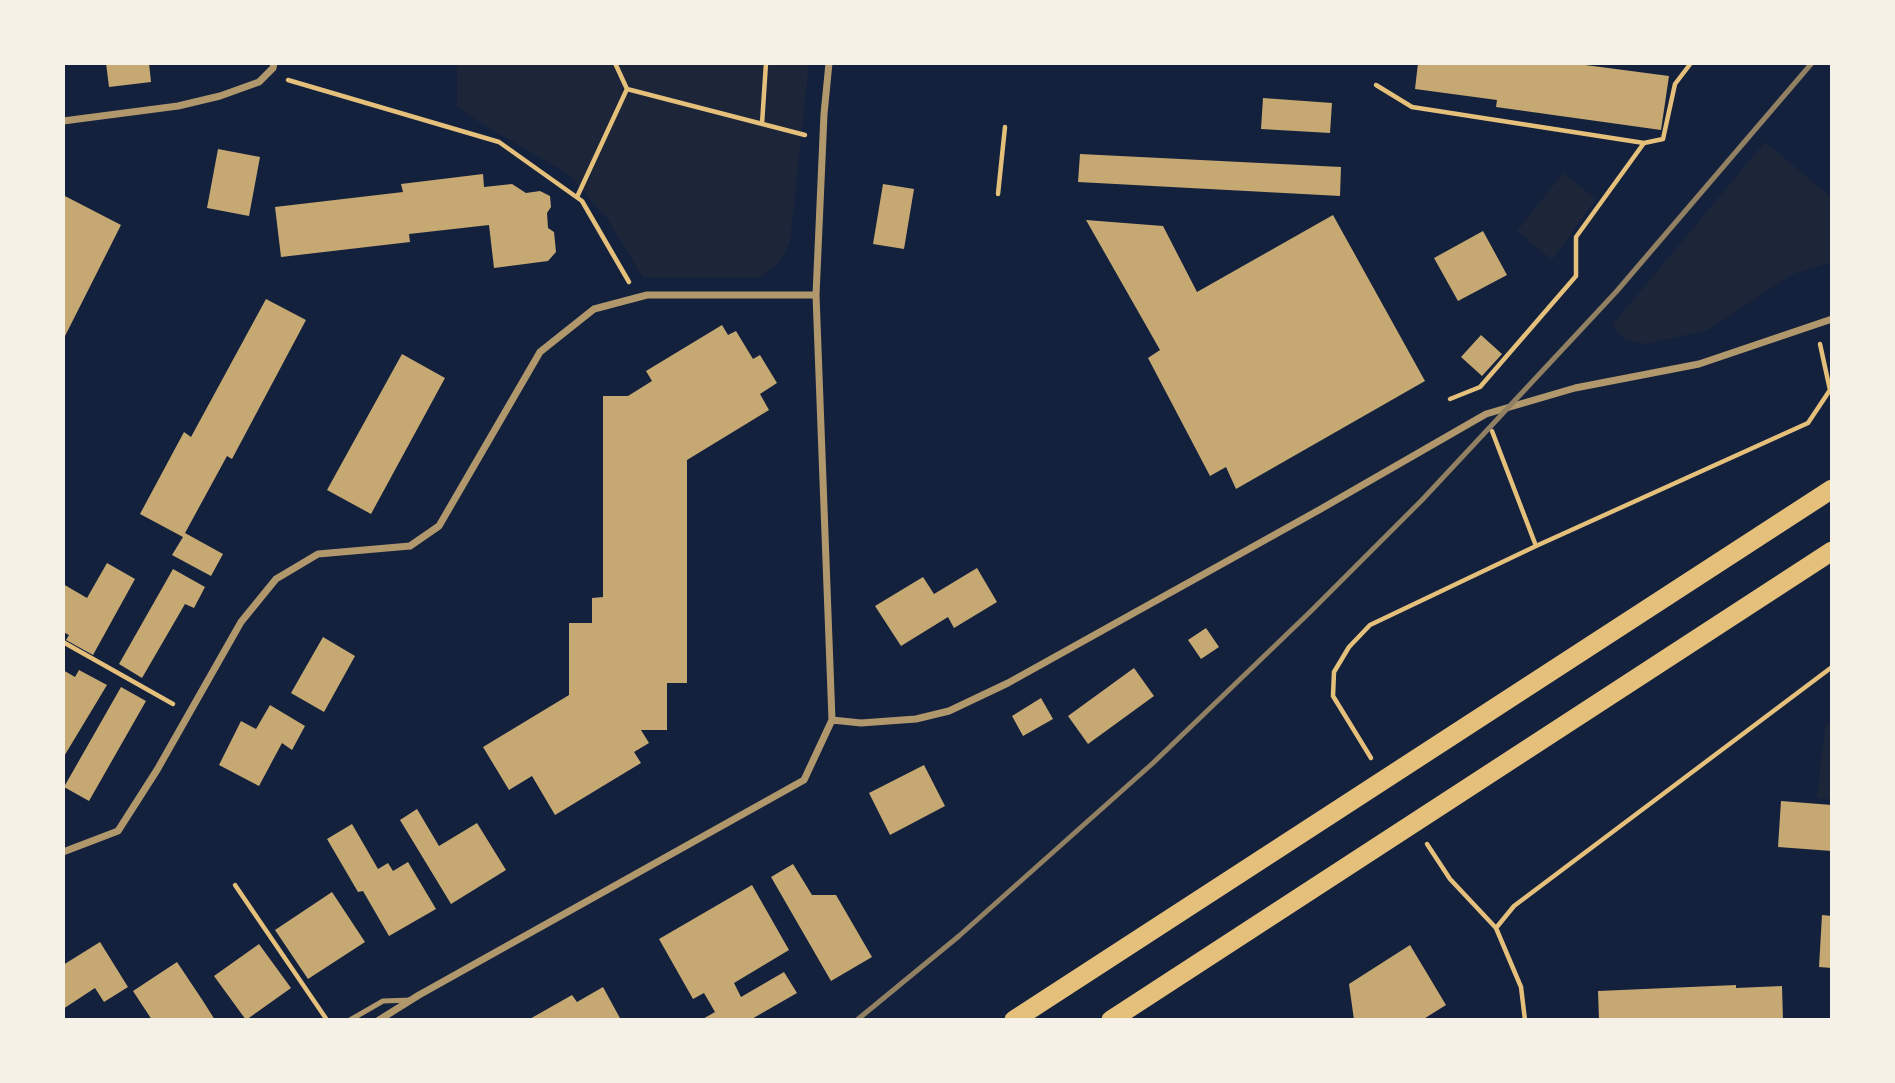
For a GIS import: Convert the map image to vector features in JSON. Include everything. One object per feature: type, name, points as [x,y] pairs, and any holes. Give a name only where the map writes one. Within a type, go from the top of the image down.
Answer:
[{"type":"highway","points":[[1014,1020],[1832,489]]},
{"type":"highway","points":[[1111,1020],[1832,551]]},
{"type":"street","points":[[63,121],[178,106],[259,82],[274,63]]},
{"type":"street","points":[[379,1020],[804,780],[832,720],[816,295],[829,63]]},
{"type":"street","points":[[63,852],[118,831],[157,770],[241,622],[276,579],[318,554],[410,546],[439,526],[540,352],[594,309],[647,295],[816,295]]},
{"type":"street","points":[[832,720],[861,723],[916,719],[949,711],[997,689],[1486,414],[1575,388],[1699,364],[1832,319]]},
{"type":"lane","points":[[351,1020],[383,1001],[411,1000]]},
{"type":"path","points":[[577,197],[627,89],[615,63]]},
{"type":"path","points":[[762,124],[766,63]]},
{"type":"path","points":[[1376,85],[1412,107],[1644,143],[1663,139],[1675,84],[1691,63]]},
{"type":"path","points":[[267,74],[499,142],[582,201],[638,298]]},
{"type":"path","points":[[627,89],[823,140]]},
{"type":"path","points":[[998,194],[1005,127]]},
{"type":"path","points":[[1450,399],[1480,387],[1576,276],[1576,237],[1644,143]]},
{"type":"path","points":[[1353,730],[1333,696],[1334,672],[1349,647],[1370,625],[1536,546],[1808,423],[1830,390],[1816,326]]},
{"type":"path","points":[[1486,414],[1536,546]]},
{"type":"path","points":[[63,642],[189,713]]},
{"type":"path","points":[[1496,928],[1514,906],[1832,667]]},
{"type":"path","points":[[1450,879],[1496,928],[1521,987],[1525,1020]]},
{"type":"path","points":[[234,885],[327,1020]]},
{"type":"shaded area","points":[[457,63],[809,63],[790,242],[781,261],[760,278],[643,278],[607,218],[567,173],[480,123],[457,106]]},
{"type":"shaded area","points":[[1765,142],[1832,198],[1832,262],[1793,274],[1708,330],[1646,344],[1625,340],[1612,325]]},
{"type":"shaded area","points":[[1563,173],[1596,199],[1552,260],[1517,231]]},
{"type":"shaded area","points":[[1832,720],[1832,800],[1817,798],[1825,727]]},
{"type":"building","points":[[106,63],[149,63],[151,82],[109,87]]},
{"type":"building","points":[[1418,63],[1570,63],[1669,76],[1661,130],[1496,107],[1497,100],[1415,89]]},
{"type":"building","points":[[1263,98],[1332,103],[1330,133],[1261,129]]},
{"type":"building","points":[[218,149],[260,157],[249,216],[207,208]]},
{"type":"building","points":[[1080,154],[1341,167],[1340,196],[1078,182]]},
{"type":"building","points":[[483,174],[484,187],[512,184],[526,193],[540,191],[550,196],[548,228],[554,232],[556,252],[548,261],[494,268],[489,225],[409,234],[410,242],[281,257],[275,207],[403,192],[401,184]]},
{"type":"building","points":[[883,184],[914,189],[904,249],[873,244]]},
{"type":"building","points":[[63,195],[121,225],[63,340]]},
{"type":"building","points":[[1333,215],[1425,381],[1236,489],[1226,467],[1210,476],[1148,358],[1160,350],[1086,220],[1163,226],[1197,292]]},
{"type":"building","points":[[1483,231],[1507,275],[1458,301],[1434,258]]},
{"type":"building","points":[[266,299],[306,320],[232,459],[227,456],[185,533],[223,554],[211,576],[172,555],[183,537],[140,514],[184,432],[191,437]]},
{"type":"building","points":[[722,325],[728,335],[736,331],[753,359],[760,355],[777,383],[760,394],[769,410],[687,460],[687,683],[667,683],[667,730],[641,730],[649,743],[634,752],[641,763],[555,815],[532,776],[509,790],[483,747],[569,695],[569,623],[592,623],[592,598],[603,597],[603,396],[628,396],[652,381],[646,371]]},
{"type":"building","points":[[1481,335],[1502,354],[1482,376],[1461,357]]},
{"type":"building","points":[[402,354],[445,378],[371,514],[327,490]]},
{"type":"building","points":[[107,563],[135,579],[93,655],[66,640],[69,635],[63,632],[63,584],[87,598]]},
{"type":"building","points":[[977,568],[997,602],[954,628],[948,617],[901,646],[875,606],[923,577],[934,594]]},
{"type":"building","points":[[173,569],[205,587],[194,608],[185,604],[142,678],[119,664]]},
{"type":"building","points":[[1206,628],[1219,647],[1201,659],[1188,640]]},
{"type":"building","points":[[323,637],[355,656],[324,712],[291,693]]},
{"type":"building","points":[[1134,668],[1154,696],[1088,744],[1068,716]]},
{"type":"building","points":[[63,670],[75,677],[79,670],[107,685],[63,758]]},
{"type":"building","points":[[121,687],[146,701],[89,801],[64,787]]},
{"type":"building","points":[[1041,698],[1053,719],[1023,736],[1012,716]]},
{"type":"building","points":[[270,705],[305,726],[292,750],[282,743],[259,786],[219,765],[241,721],[256,729]]},
{"type":"building","points":[[924,765],[945,806],[890,835],[869,793]]},
{"type":"building","points":[[1781,801],[1832,805],[1832,851],[1778,847]]},
{"type":"building","points":[[417,809],[439,846],[477,823],[506,870],[451,904],[400,820]]},
{"type":"building","points":[[352,824],[378,869],[388,863],[393,871],[408,862],[436,909],[389,936],[363,891],[358,892],[327,839]]},
{"type":"building","points":[[793,864],[812,895],[836,895],[872,957],[831,981],[771,877]]},
{"type":"building","points":[[752,885],[789,950],[734,983],[741,997],[784,972],[797,993],[750,1020],[701,1020],[715,1012],[704,993],[693,999],[659,939]]},
{"type":"building","points":[[332,892],[365,942],[308,979],[275,930]]},
{"type":"building","points":[[1822,915],[1832,916],[1832,968],[1819,967]]},
{"type":"building","points":[[100,942],[128,987],[104,1002],[95,988],[63,1009],[63,965]]},
{"type":"building","points":[[259,944],[291,988],[246,1020],[214,976]]},
{"type":"building","points":[[1410,945],[1446,1005],[1422,1020],[1354,1020],[1349,984]]},
{"type":"building","points":[[177,962],[215,1020],[152,1020],[133,991]]},
{"type":"building","points":[[1736,985],[1736,988],[1782,986],[1783,1020],[1599,1020],[1598,991]]},
{"type":"building","points":[[603,987],[621,1020],[528,1020],[572,995],[577,1002]]},
{"type":"railway","points":[[857,1020],[959,936],[1153,763],[1422,500],[1616,292],[1812,63]]}]
